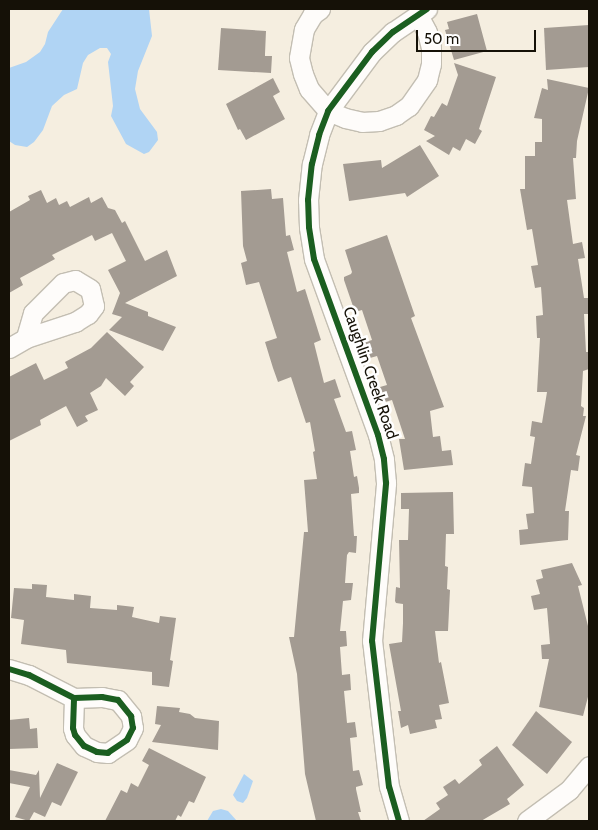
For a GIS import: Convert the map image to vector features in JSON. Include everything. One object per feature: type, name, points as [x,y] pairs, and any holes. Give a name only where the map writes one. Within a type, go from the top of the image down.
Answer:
[{"type":"street","points":[[320,9],[313,14],[304,29],[298,58],[309,89],[328,111],[362,122],[379,121],[396,115],[409,106],[427,80],[431,64],[431,48],[422,12]]},
{"type":"street","name":"Caughlin Creek Road","points":[[399,821],[389,787],[372,641],[386,483],[384,458],[378,435],[314,258],[309,227],[312,164],[319,135],[328,111],[372,52],[393,32],[422,12]]},
{"type":"street","points":[[9,348],[26,338]]},
{"type":"street","points":[[9,669],[29,675],[74,698]]},
{"type":"street","points":[[527,821],[569,790],[589,766]]},
{"type":"water","points":[[63,9],[149,9],[152,36],[138,71],[135,89],[140,109],[157,132],[158,140],[149,152],[144,154],[126,144],[111,116],[113,106],[108,62],[111,54],[107,48],[100,48],[88,55],[83,63],[77,89],[64,95],[52,106],[43,130],[34,142],[27,147],[15,145],[9,141],[9,68],[26,62],[40,52],[45,44],[48,32]]},
{"type":"water","points":[[244,774],[253,781],[247,798],[243,803],[237,801],[233,795]]},
{"type":"water","points":[[221,809],[228,811],[237,821],[207,821],[213,811]]},
{"type":"building","points":[[477,14],[487,51],[454,60],[445,30],[449,29],[447,22]]},
{"type":"building","points":[[589,25],[589,67],[546,70],[544,28]]},
{"type":"building","points":[[221,28],[266,31],[265,56],[272,56],[271,73],[218,70]]},
{"type":"building","points":[[454,63],[496,77],[479,129],[482,131],[475,144],[466,139],[460,151],[453,147],[449,155],[426,141],[435,136],[424,130],[431,116],[434,117],[442,103],[447,106],[458,75]]},
{"type":"building","points":[[273,78],[280,92],[273,96],[285,119],[246,140],[240,129],[238,130],[226,104]]},
{"type":"building","points":[[547,79],[589,88],[577,141],[576,158],[573,158],[576,199],[567,200],[573,244],[582,242],[585,258],[578,259],[584,298],[589,298],[589,314],[584,314],[586,352],[589,352],[589,369],[583,371],[581,406],[584,408],[583,416],[586,416],[576,455],[580,456],[578,471],[571,470],[565,511],[569,511],[568,540],[520,545],[519,530],[528,529],[526,514],[534,513],[532,487],[522,486],[525,463],[531,464],[535,437],[530,436],[532,421],[542,423],[547,392],[537,392],[540,338],[537,338],[536,316],[543,315],[541,287],[535,288],[531,266],[538,265],[532,229],[527,230],[520,189],[525,189],[525,156],[535,156],[535,142],[542,142],[542,119],[534,118],[542,88],[548,90]]},
{"type":"building","points":[[420,145],[439,176],[407,197],[405,193],[349,201],[343,164],[381,160],[382,168]]},
{"type":"building","points":[[271,189],[272,199],[283,198],[286,236],[290,235],[294,250],[287,252],[297,292],[305,289],[321,340],[314,343],[324,383],[335,379],[341,397],[334,399],[346,432],[352,431],[356,450],[350,451],[354,477],[357,476],[359,488],[359,493],[351,494],[354,536],[357,536],[356,553],[349,552],[347,555],[345,583],[353,583],[351,600],[343,601],[340,631],[346,631],[347,646],[340,647],[342,675],[350,674],[351,690],[344,691],[347,723],[355,722],[357,737],[350,738],[353,771],[359,770],[363,785],[356,787],[361,812],[358,812],[361,821],[316,821],[305,774],[297,674],[289,637],[294,637],[304,532],[308,532],[304,480],[317,479],[313,452],[315,451],[310,422],[306,423],[291,377],[278,382],[273,368],[265,342],[277,338],[259,282],[246,285],[241,263],[247,261],[243,246],[241,191]]},
{"type":"building","points":[[41,190],[47,203],[56,198],[59,205],[67,201],[70,207],[89,197],[91,203],[102,197],[108,208],[115,210],[122,223],[125,221],[145,261],[167,250],[177,276],[125,303],[148,312],[148,316],[176,327],[163,351],[109,330],[122,317],[112,314],[120,293],[108,270],[126,261],[112,233],[95,241],[92,235],[52,255],[55,259],[20,278],[23,285],[9,293],[9,212],[30,200],[28,196]]},
{"type":"building","points":[[387,235],[415,316],[411,318],[444,407],[430,411],[433,437],[440,436],[442,451],[451,450],[453,465],[404,470],[399,439],[405,439],[392,400],[385,402],[380,387],[387,385],[377,356],[370,358],[365,342],[372,340],[362,310],[355,312],[344,280],[344,277],[352,272],[345,250]]},
{"type":"building","points":[[107,332],[144,367],[130,382],[134,386],[125,396],[106,378],[101,386],[90,393],[98,410],[85,416],[88,421],[77,427],[66,406],[40,420],[41,425],[9,441],[9,377],[36,363],[44,380],[68,368],[65,362],[91,348]]},
{"type":"building","points":[[453,492],[454,534],[446,534],[445,566],[448,567],[447,589],[450,590],[448,631],[435,631],[439,663],[441,662],[449,703],[439,705],[442,719],[435,720],[437,728],[410,734],[408,725],[401,728],[398,711],[401,711],[389,644],[402,642],[403,604],[396,603],[395,601],[396,587],[400,588],[399,540],[408,540],[409,509],[401,509],[401,493]]},
{"type":"building","points":[[572,563],[582,585],[578,586],[589,630],[589,693],[583,716],[539,707],[549,659],[542,659],[541,645],[550,644],[547,608],[534,610],[531,596],[540,594],[536,580],[543,578],[541,570]]},
{"type":"building","points":[[32,584],[47,585],[46,597],[74,600],[74,594],[91,596],[90,608],[117,610],[117,605],[134,607],[132,617],[159,623],[160,616],[176,618],[170,660],[173,661],[169,687],[152,685],[152,672],[67,663],[66,650],[21,644],[24,620],[11,618],[14,588],[32,589]]},
{"type":"building","points":[[157,706],[180,708],[179,712],[190,714],[195,718],[219,721],[218,750],[152,742],[161,725],[155,724]]},
{"type":"building","points":[[536,711],[572,742],[547,774],[512,745]]},
{"type":"building","points":[[29,718],[30,729],[37,728],[38,748],[9,749],[9,720]]},
{"type":"building","points":[[497,746],[524,785],[507,799],[510,804],[481,821],[423,821],[440,809],[436,803],[448,795],[443,787],[455,779],[459,784],[482,765],[479,760]]},
{"type":"building","points":[[149,748],[206,777],[194,803],[189,801],[181,817],[178,815],[175,821],[105,821],[121,790],[127,793],[131,783],[138,787],[149,765],[142,761]]},
{"type":"building","points":[[57,763],[78,772],[61,806],[52,802],[45,817],[34,812],[29,821],[15,817],[30,787],[9,783],[9,770],[36,775],[39,770],[40,798]]},
{"type":"cycle path","points":[[399,821],[389,787],[372,641],[386,483],[384,459],[378,435],[314,259],[309,227],[308,200],[312,164],[319,135],[328,111],[372,52],[393,32],[427,9]]},
{"type":"cycle path","points":[[9,669],[29,675],[74,698],[102,697],[118,700],[131,716],[133,728],[127,740],[108,753],[97,752],[84,746],[75,735],[73,728],[74,698]]}]
